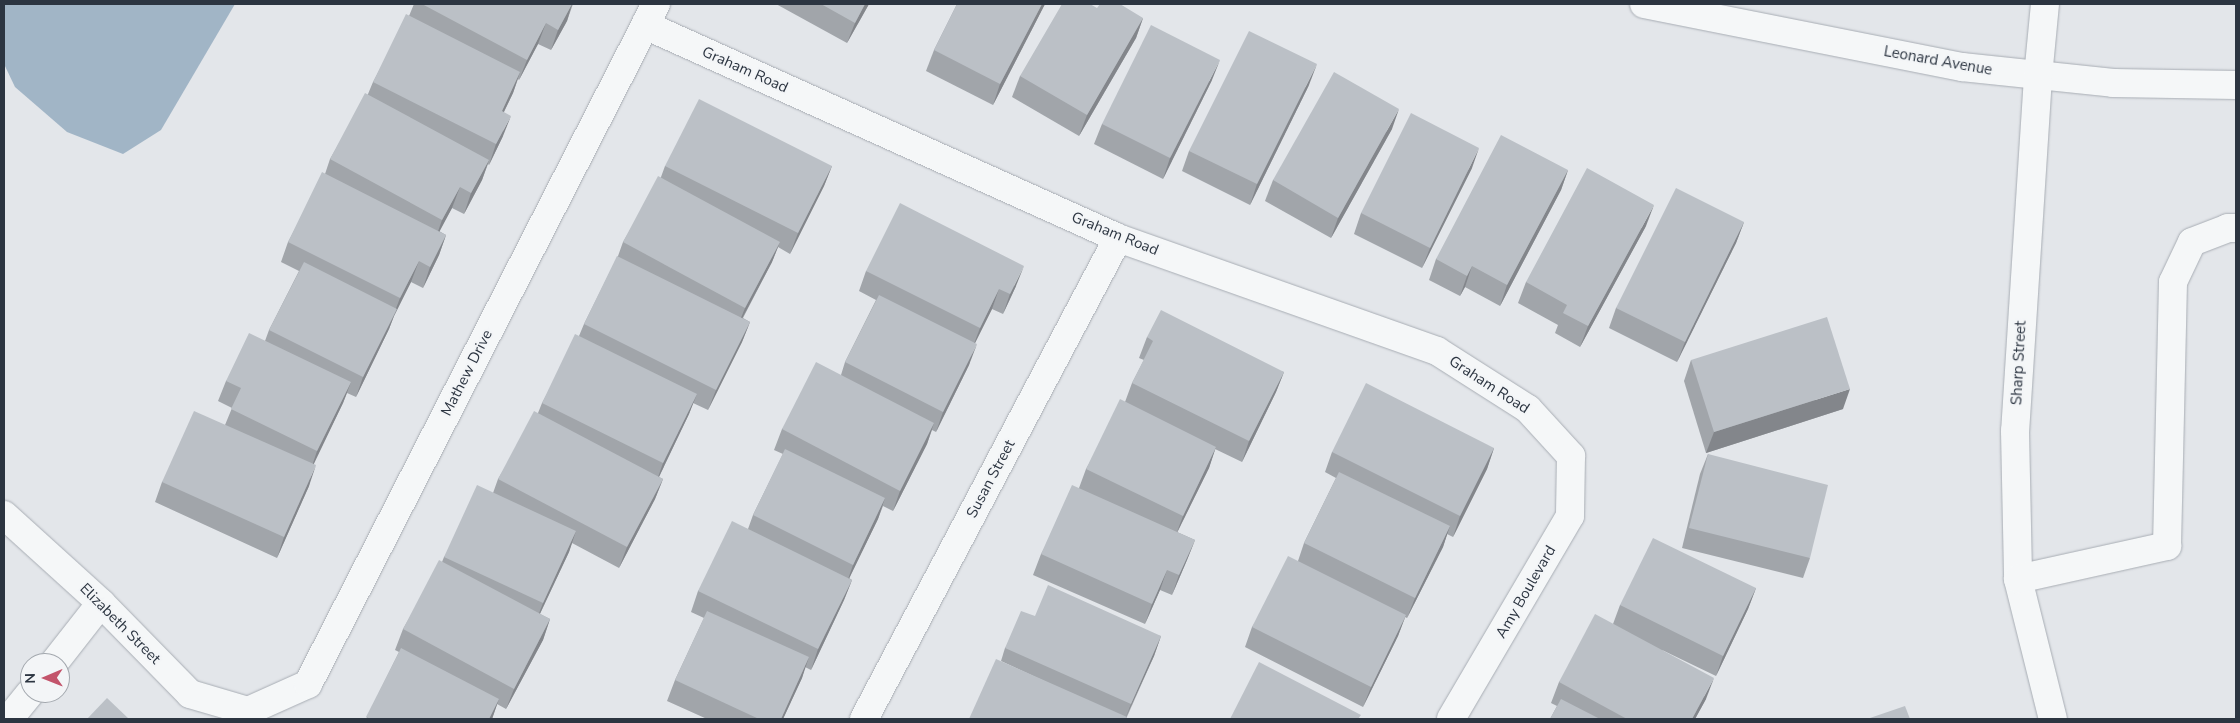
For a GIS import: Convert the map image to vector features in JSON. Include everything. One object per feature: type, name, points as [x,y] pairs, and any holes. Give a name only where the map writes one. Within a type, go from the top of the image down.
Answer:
[{"type":"street","name":"Leonard Avenue","points":[[1644,4],[1962,67],[2038,77],[2113,83],[2236,85]]},
{"type":"street","name":"Sharp Street","points":[[2046,4],[2038,77],[2015,432],[2018,579],[2053,719]]},
{"type":"street","name":"Graham Road","points":[[650,14],[1118,238],[1437,351],[1528,409],[1571,456]]},
{"type":"street","name":"Mathew Drive","points":[[248,712],[308,684],[650,14]]},
{"type":"street","points":[[2018,579],[2167,546],[2173,282],[2192,242],[2228,228],[2236,228]]},
{"type":"street","name":"Susan Street","points":[[864,719],[1118,238]]},
{"type":"street","name":"Amy Boulevard","points":[[1451,719],[1570,516],[1571,456]]},
{"type":"street","name":"Elizabeth Street","points":[[4,514],[101,603],[190,694],[248,712]]},
{"type":"street","points":[[62,653],[101,603]]},
{"type":"street","points":[[9,719],[22,703]]},
{"type":"water","points":[[4,4],[235,4],[161,130],[123,154],[67,132],[15,87],[4,64]]},
{"type":"building","points":[[422,4],[572,4],[558,30],[546,23],[527,60]]},
{"type":"building","points":[[821,4],[865,4],[855,23]]},
{"type":"building","points":[[957,4],[1042,4],[1000,84],[934,50]]},
{"type":"building","points":[[1062,4],[1090,4],[1097,8],[1100,4],[1120,4],[1143,18],[1087,115],[1020,76]]},
{"type":"building","points":[[406,14],[520,72],[502,111],[511,116],[496,144],[373,82]]},
{"type":"building","points":[[1151,25],[1220,60],[1170,158],[1102,124]]},
{"type":"building","points":[[1249,31],[1317,64],[1257,184],[1189,151]]},
{"type":"building","points":[[1334,72],[1399,109],[1338,218],[1273,180]]},
{"type":"building","points":[[365,93],[489,160],[471,193],[460,187],[442,220],[330,159]]},
{"type":"building","points":[[699,99],[832,166],[798,233],[665,166]]},
{"type":"building","points":[[1411,113],[1479,148],[1430,248],[1361,213]]},
{"type":"building","points":[[1501,135],[1568,170],[1507,285],[1472,266],[1467,276],[1436,259]]},
{"type":"building","points":[[1587,168],[1654,205],[1588,326],[1563,313],[1567,305],[1526,282]]},
{"type":"building","points":[[322,172],[446,235],[430,267],[419,261],[400,298],[288,242]]},
{"type":"building","points":[[658,176],[780,242],[745,308],[623,242]]},
{"type":"building","points":[[1676,188],[1744,222],[1685,342],[1616,308]]},
{"type":"building","points":[[900,203],[1024,266],[1010,294],[999,289],[980,328],[866,271]]},
{"type":"building","points":[[617,256],[750,322],[716,390],[584,324]]},
{"type":"building","points":[[304,262],[397,309],[363,377],[269,330]]},
{"type":"building","points":[[879,295],[977,344],[943,412],[845,362]]},
{"type":"building","points":[[1161,310],[1284,372],[1249,441],[1132,383],[1153,341],[1147,337]]},
{"type":"building","points":[[1827,317],[1850,389],[1714,432],[1691,360]]},
{"type":"building","points":[[249,333],[351,382],[317,451],[231,409],[241,388],[226,381]]},
{"type":"building","points":[[575,334],[697,394],[663,463],[542,403]]},
{"type":"building","points":[[816,362],[934,423],[900,491],[782,429]]},
{"type":"building","points":[[1366,383],[1494,448],[1460,516],[1332,452]]},
{"type":"building","points":[[1120,399],[1216,447],[1183,516],[1086,469]]},
{"type":"building","points":[[194,411],[316,465],[284,537],[162,482]]},
{"type":"building","points":[[534,411],[663,479],[627,547],[498,479]]},
{"type":"building","points":[[785,449],[885,498],[853,565],[753,515]]},
{"type":"building","points":[[1708,454],[1828,485],[1810,558],[1689,528]]},
{"type":"building","points":[[1339,472],[1450,526],[1415,598],[1304,543]]},
{"type":"building","points":[[477,485],[576,531],[543,603],[444,557]]},
{"type":"building","points":[[1072,485],[1195,540],[1179,575],[1167,570],[1152,604],[1041,554]]},
{"type":"building","points":[[732,521],[852,580],[818,649],[698,591]]},
{"type":"building","points":[[1653,538],[1756,588],[1723,656],[1620,605]]},
{"type":"building","points":[[1288,556],[1406,615],[1371,687],[1252,627]]},
{"type":"building","points":[[439,560],[550,619],[514,689],[403,629]]},
{"type":"building","points":[[1048,585],[1161,636],[1131,704],[1005,648],[1021,611],[1035,616]]},
{"type":"building","points":[[707,611],[809,657],[781,719],[759,719],[675,680]]},
{"type":"building","points":[[1595,614],[1714,678],[1692,719],[1627,719],[1559,682]]},
{"type":"building","points":[[401,648],[499,699],[489,719],[371,719],[366,717]]},
{"type":"building","points":[[996,659],[1127,717],[1126,719],[969,719]]},
{"type":"building","points":[[1259,662],[1361,715],[1358,719],[1230,719]]},
{"type":"building","points":[[107,698],[129,719],[87,719]]},
{"type":"building","points":[[1561,699],[1600,719],[1550,719]]},
{"type":"building","points":[[1905,706],[1910,719],[1867,719]]}]
